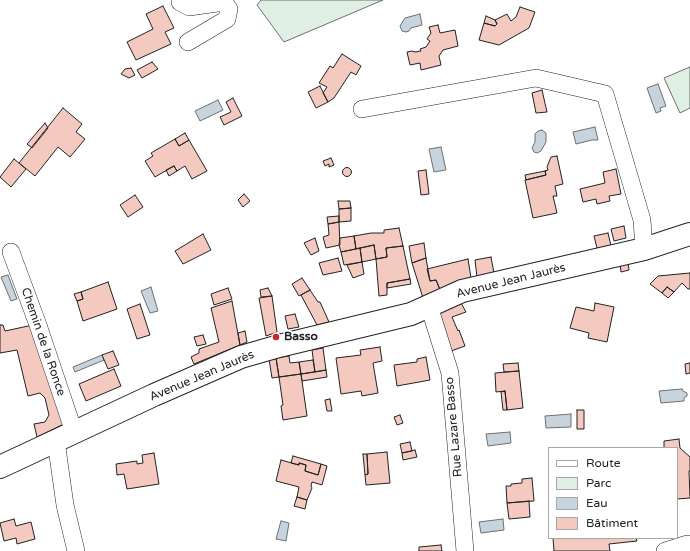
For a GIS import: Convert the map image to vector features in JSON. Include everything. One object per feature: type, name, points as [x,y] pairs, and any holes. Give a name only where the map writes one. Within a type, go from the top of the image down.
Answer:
[{"type":"main road","name":"Avenue Jean Jaurès","points":[[0,467],[241,357],[279,346],[410,314],[462,291],[644,249],[690,234]]},
{"type":"street","points":[[180,0],[180,2],[189,7],[224,2],[229,9],[227,19],[188,42]]},
{"type":"street","points":[[362,109],[536,78],[605,94],[642,220],[644,249]]},
{"type":"street","name":"Chemin de la Ronce","points":[[11,252],[38,325],[65,437],[65,505],[76,551]]},
{"type":"street","name":"Rue Lazare Basso","points":[[429,306],[450,373],[465,551]]},
{"type":"street","points":[[665,551],[687,544],[690,546]]},
{"type":"green space","points":[[261,0],[383,0],[284,42],[257,5]]},
{"type":"green space","points":[[690,67],[690,108],[680,113],[664,78]]},
{"type":"water","points":[[420,14],[422,25],[411,28],[406,32],[402,31],[400,26],[405,18]]},
{"type":"water","points":[[658,84],[666,106],[660,108],[661,111],[656,113],[647,88]]},
{"type":"water","points":[[218,100],[223,110],[200,121],[195,111]]},
{"type":"water","points":[[595,127],[598,140],[576,144],[573,132]]},
{"type":"water","points":[[542,130],[546,133],[546,142],[541,151],[537,153],[534,152],[532,148],[535,142],[535,134]]},
{"type":"water","points":[[441,147],[446,170],[434,172],[429,149]]},
{"type":"water","points":[[8,275],[17,299],[11,301],[1,277]]},
{"type":"water","points":[[151,287],[158,311],[150,313],[141,291]]},
{"type":"water","points":[[102,355],[104,360],[75,372],[73,367]]},
{"type":"water","points":[[682,389],[687,393],[684,401],[661,403],[659,391]]},
{"type":"water","points":[[571,414],[571,427],[546,428],[545,416]]},
{"type":"water","points":[[510,432],[511,443],[488,446],[486,434]]},
{"type":"water","points":[[503,519],[504,530],[481,533],[479,522]]},
{"type":"water","points":[[281,521],[289,523],[286,541],[276,539]]},
{"type":"building","points":[[163,6],[174,28],[165,32],[171,44],[136,60],[127,42],[153,29],[146,14]]},
{"type":"building","points":[[520,7],[535,12],[529,28],[499,45],[479,40],[484,23],[495,26],[497,24],[495,20],[507,14],[511,21],[516,17]]},
{"type":"building","points":[[486,16],[495,20],[497,24],[495,26],[484,23]]},
{"type":"building","points":[[438,25],[440,33],[455,30],[458,46],[443,50],[439,56],[441,65],[421,70],[420,63],[410,65],[407,52],[421,51],[420,49],[426,47],[430,41],[427,39],[431,33],[429,27]]},
{"type":"building","points":[[342,54],[361,66],[356,75],[351,72],[334,98],[328,102],[323,93],[327,87],[319,83],[330,66],[333,68]]},
{"type":"building","points":[[152,62],[158,69],[142,78],[137,70]]},
{"type":"building","points":[[131,68],[135,75],[129,78],[121,74],[125,69]]},
{"type":"building","points":[[320,86],[328,102],[316,108],[308,92]]},
{"type":"building","points":[[542,90],[547,112],[536,113],[532,93]]},
{"type":"building","points":[[233,98],[242,116],[224,125],[220,117],[231,112],[226,102]]},
{"type":"building","points":[[63,108],[82,124],[76,132],[85,139],[70,157],[58,147],[35,176],[19,163]]},
{"type":"building","points":[[45,123],[48,128],[32,148],[27,144]]},
{"type":"building","points":[[185,133],[189,140],[179,146],[175,139]]},
{"type":"building","points":[[175,139],[179,146],[189,140],[207,171],[192,179],[185,166],[177,171],[174,166],[155,177],[145,161],[153,156],[151,153]]},
{"type":"building","points":[[557,156],[563,184],[555,186],[557,196],[553,196],[557,213],[533,218],[525,180],[546,175],[545,171],[548,170],[547,167],[551,157]]},
{"type":"building","points":[[331,158],[334,165],[329,167],[329,164],[325,166],[323,161]]},
{"type":"building","points":[[14,159],[26,169],[11,187],[0,177]]},
{"type":"building","points":[[174,166],[177,171],[169,176],[166,170]]},
{"type":"building","points":[[345,168],[349,168],[351,172],[349,176],[345,176],[343,174],[343,170]]},
{"type":"building","points":[[616,169],[621,194],[609,196],[610,201],[597,204],[596,199],[583,202],[580,189],[605,183],[603,172]]},
{"type":"building","points":[[426,170],[429,194],[421,195],[418,171]]},
{"type":"building","points":[[545,171],[546,175],[526,180],[525,175]]},
{"type":"building","points":[[244,194],[250,201],[243,207],[238,200]]},
{"type":"building","points":[[135,195],[143,207],[128,217],[120,205]]},
{"type":"building","points":[[338,201],[350,201],[351,208],[339,209]]},
{"type":"building","points":[[351,208],[351,221],[339,222],[339,209]]},
{"type":"building","points":[[339,216],[339,222],[328,224],[327,217]]},
{"type":"building","points":[[339,222],[340,245],[326,248],[323,237],[329,235],[328,224]]},
{"type":"building","points":[[624,226],[626,238],[614,241],[611,229]]},
{"type":"building","points":[[399,228],[403,246],[386,248],[387,257],[376,259],[374,245],[356,249],[354,236],[371,233],[384,233],[384,230]]},
{"type":"building","points":[[608,233],[612,250],[598,252],[594,236]]},
{"type":"building","points":[[203,234],[211,250],[183,264],[175,251]]},
{"type":"building","points":[[354,236],[356,249],[341,252],[339,245],[340,238]]},
{"type":"building","points":[[315,238],[319,251],[311,255],[304,243]]},
{"type":"building","points":[[424,243],[426,258],[412,263],[409,246]]},
{"type":"building","points":[[374,245],[376,259],[362,262],[360,248]]},
{"type":"building","points":[[403,246],[410,279],[387,283],[387,295],[379,296],[376,259],[387,257],[386,248]]},
{"type":"building","points":[[360,248],[362,262],[344,265],[341,252]]},
{"type":"building","points":[[491,257],[494,273],[477,277],[475,260]]},
{"type":"building","points":[[338,258],[342,271],[323,275],[319,263]]},
{"type":"building","points":[[426,258],[430,281],[436,280],[441,292],[423,298],[412,263]]},
{"type":"building","points":[[468,259],[471,278],[441,292],[436,280],[430,281],[427,269]]},
{"type":"building","points":[[362,262],[364,274],[353,278],[347,265]]},
{"type":"building","points":[[628,262],[629,270],[621,272],[620,263]]},
{"type":"building","points":[[690,273],[690,289],[682,283],[674,292],[667,287],[662,293],[650,284],[658,276]]},
{"type":"building","points":[[302,278],[310,290],[299,296],[292,284]]},
{"type":"building","points":[[410,279],[411,284],[387,288],[387,283]]},
{"type":"building","points":[[108,282],[117,309],[83,321],[77,301],[83,299],[81,292]]},
{"type":"building","points":[[667,287],[674,292],[668,298],[662,293]]},
{"type":"building","points":[[228,288],[232,299],[214,305],[211,294]]},
{"type":"building","points":[[268,288],[272,296],[261,297],[260,290]]},
{"type":"building","points":[[310,290],[318,302],[320,302],[329,322],[317,325],[301,295]]},
{"type":"building","points":[[81,292],[83,299],[77,301],[74,294]]},
{"type":"building","points":[[272,296],[277,332],[266,336],[259,298]]},
{"type":"building","points":[[232,301],[240,345],[194,364],[191,357],[199,353],[199,349],[219,342],[211,308]]},
{"type":"building","points":[[460,301],[466,312],[452,317],[465,346],[451,351],[440,315],[443,308]]},
{"type":"building","points":[[595,303],[614,307],[607,342],[588,338],[589,333],[570,328],[576,307],[594,311]]},
{"type":"building","points":[[140,304],[150,335],[137,339],[127,309]]},
{"type":"building","points":[[295,314],[299,327],[288,329],[285,316]]},
{"type":"building","points":[[0,325],[3,325],[5,331],[33,325],[64,424],[37,437],[34,424],[45,422],[49,415],[45,398],[40,393],[28,396],[17,350],[0,353]]},
{"type":"building","points":[[245,331],[247,342],[240,345],[238,333]]},
{"type":"building","points":[[203,335],[206,344],[197,346],[194,337]]},
{"type":"building","points":[[380,347],[382,361],[373,363],[378,393],[362,396],[361,391],[341,394],[336,358],[361,355],[360,350]]},
{"type":"building","points":[[323,348],[326,370],[315,372],[312,350]]},
{"type":"building","points":[[113,351],[119,365],[108,369],[102,355]]},
{"type":"building","points":[[289,356],[290,363],[299,362],[301,374],[279,377],[276,358]]},
{"type":"building","points":[[426,357],[430,380],[397,386],[394,365],[417,362],[417,359]]},
{"type":"building","points":[[276,358],[279,377],[272,378],[269,359]]},
{"type":"building","points":[[313,360],[315,372],[301,374],[299,362]]},
{"type":"building","points":[[518,363],[519,371],[504,372],[503,364]]},
{"type":"building","points":[[690,363],[690,373],[686,374],[685,364]]},
{"type":"building","points":[[114,369],[121,386],[86,401],[79,384]]},
{"type":"building","points":[[326,370],[327,377],[302,381],[301,374]]},
{"type":"building","points":[[519,371],[523,408],[507,410],[505,391],[496,392],[495,373]]},
{"type":"building","points":[[301,374],[307,416],[283,420],[281,406],[283,405],[279,377]]},
{"type":"building","points":[[505,391],[507,410],[503,410],[501,392]]},
{"type":"building","points":[[330,399],[332,411],[327,411],[325,400]]},
{"type":"building","points":[[577,410],[584,410],[584,429],[577,429]]},
{"type":"building","points":[[400,415],[403,423],[397,425],[394,417]]},
{"type":"building","points":[[679,439],[680,448],[690,457],[690,498],[678,499],[678,447],[664,447],[664,441]]},
{"type":"building","points":[[410,442],[412,451],[402,453],[400,444]]},
{"type":"building","points":[[415,450],[417,457],[403,460],[402,453]]},
{"type":"building","points":[[387,452],[390,483],[366,485],[365,475],[368,474],[367,454]]},
{"type":"building","points":[[154,453],[159,484],[127,489],[124,474],[117,475],[116,464],[137,461],[137,464],[143,463],[142,455]]},
{"type":"building","points":[[363,454],[367,454],[368,474],[365,475]]},
{"type":"building","points":[[293,456],[321,464],[318,475],[305,471],[306,465],[291,463]]},
{"type":"building","points":[[281,460],[299,465],[299,463],[306,465],[305,471],[318,475],[321,464],[327,466],[322,485],[312,482],[312,488],[307,500],[297,497],[299,487],[276,481]]},
{"type":"building","points":[[532,478],[534,501],[507,503],[506,486],[522,483],[522,479]]},
{"type":"building","points":[[297,497],[307,500],[305,509],[294,506]]},
{"type":"building","points":[[529,501],[530,517],[509,519],[507,503]]},
{"type":"building","points":[[14,519],[16,526],[31,522],[35,539],[17,544],[16,538],[4,541],[0,523]]},
{"type":"building","points":[[553,539],[636,539],[637,541],[609,544],[610,551],[554,551]]},
{"type":"building","points":[[441,545],[442,551],[419,551],[419,547]]},
{"type":"place","name":"Basso","points":[[276,337]]}]
